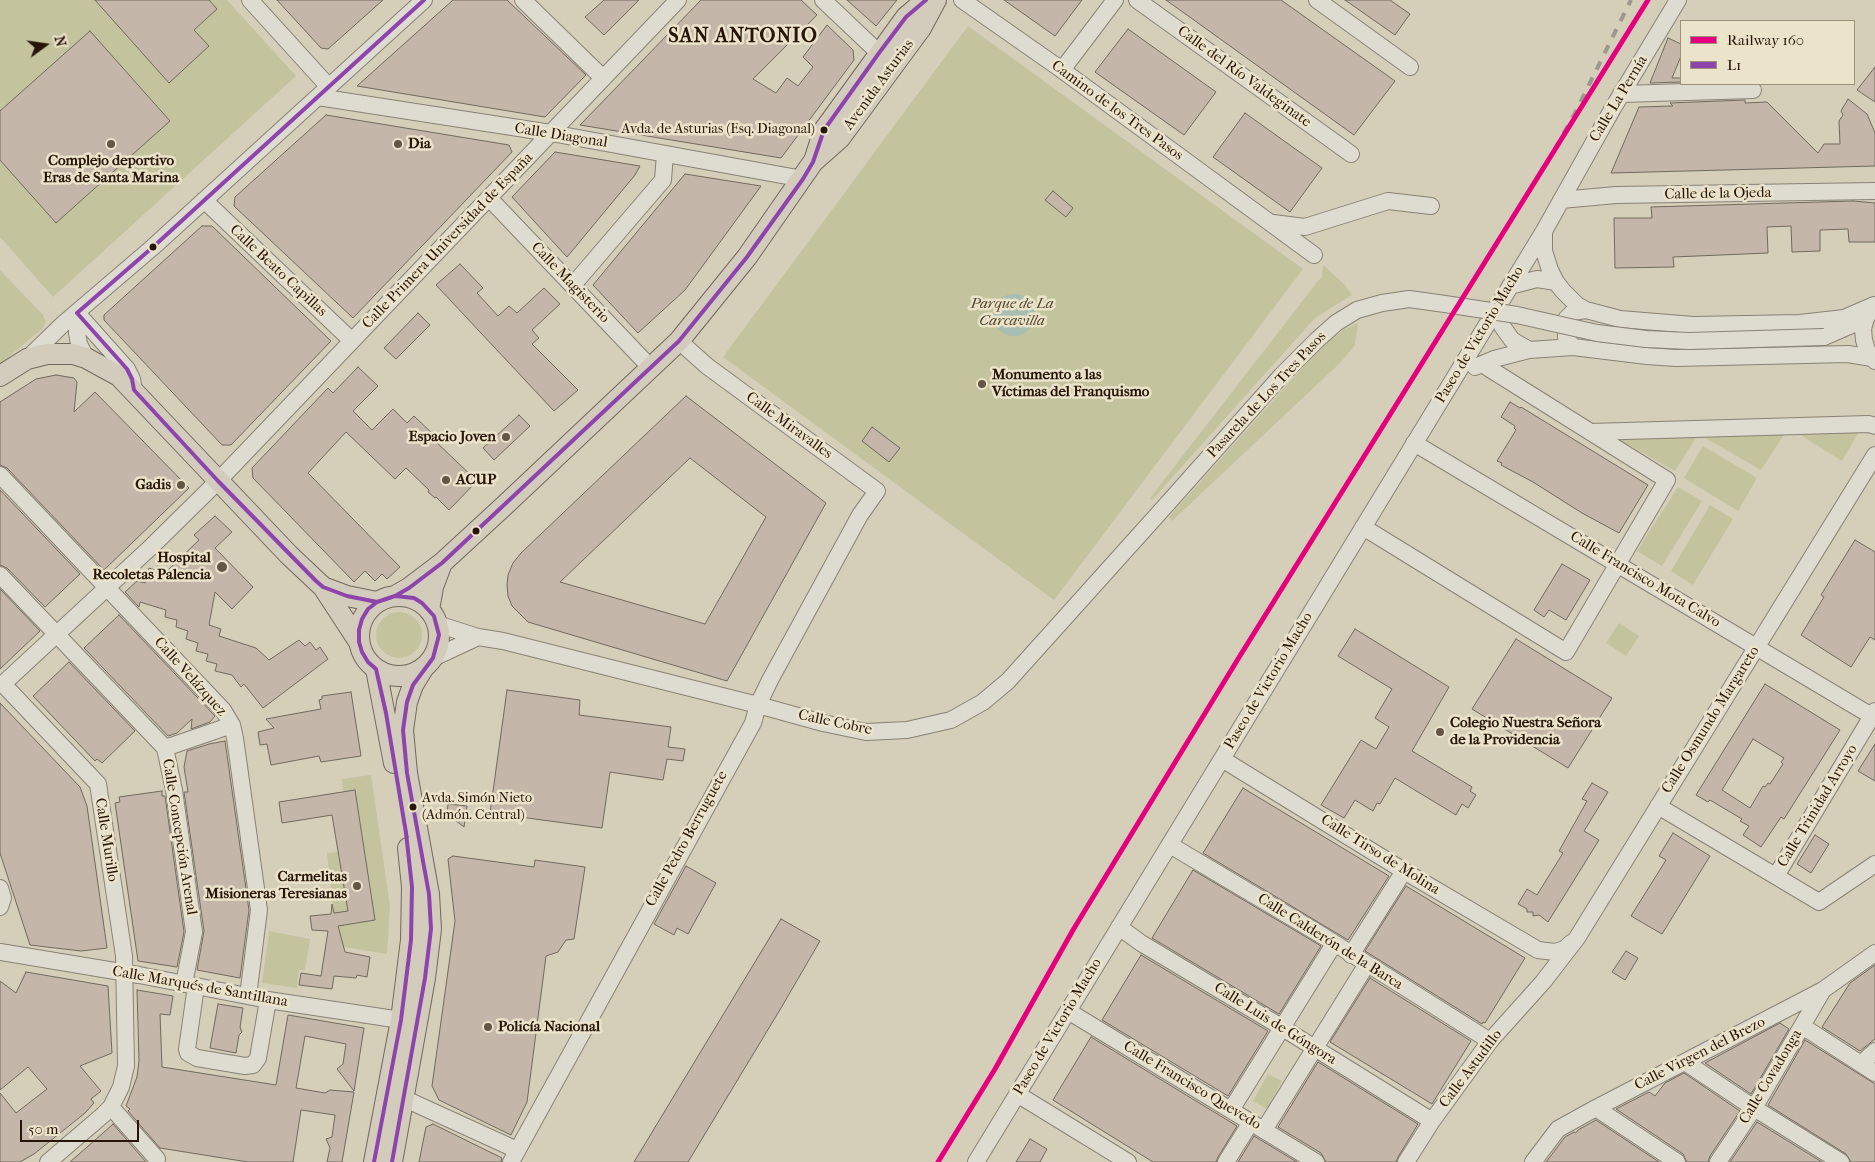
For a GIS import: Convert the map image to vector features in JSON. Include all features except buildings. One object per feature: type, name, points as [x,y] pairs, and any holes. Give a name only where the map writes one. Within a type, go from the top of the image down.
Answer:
[{"type":"main road","name":"Avenida Asturias","points":[[814,162],[824,130],[906,16],[926,0]]},
{"type":"main road","name":"Avenida Asturias","points":[[386,599],[409,588],[442,563],[679,342],[747,257],[814,162],[840,138],[921,28],[936,0]]},
{"type":"main road","points":[[0,376],[27,359],[47,354],[73,354],[86,358],[119,376],[289,555],[323,587],[359,642],[368,662],[376,669],[388,675],[400,676],[413,674],[428,662]]},
{"type":"main road","points":[[381,1160],[403,1098],[425,978],[431,929],[429,894],[407,773],[403,730],[407,702],[413,685],[428,662],[438,641],[433,617],[433,587],[442,563]]},
{"type":"main road","points":[[323,587],[348,596],[386,599],[414,598],[433,617]]},
{"type":"main road","points":[[359,642],[359,630],[362,619],[368,609],[386,599]]},
{"type":"main road","points":[[376,669],[386,713],[406,833],[412,887],[412,940],[381,1160]]},
{"type":"main road","points":[[400,1020],[402,1044],[395,1082],[398,1093],[403,1098]]},
{"type":"street","points":[[250,0],[324,92]]},
{"type":"street","points":[[27,359],[424,0]]},
{"type":"street","points":[[523,0],[603,78]]},
{"type":"street","name":"Calle Primera Universidad de España","points":[[3,684],[107,588],[218,481],[678,0]]},
{"type":"street","points":[[823,0],[879,53]]},
{"type":"street","name":"Camino de los Tres Pasos","points":[[962,0],[1062,70],[1314,255]]},
{"type":"street","points":[[1062,70],[1115,0]]},
{"type":"street","name":"Calle del Río Valdeginate","points":[[1137,0],[1351,154]]},
{"type":"street","points":[[1317,0],[1410,67]]},
{"type":"street","name":"Calle La Pernía","points":[[1561,200],[1621,94],[1678,0]]},
{"type":"street","points":[[1621,94],[1753,90]]},
{"type":"street","name":"Calle Diagonal","points":[[324,92],[803,179]]},
{"type":"street","points":[[574,286],[663,180],[665,154]]},
{"type":"street","name":"Calle de la Ojeda","points":[[1561,200],[1616,195],[1875,191]]},
{"type":"street","name":"Calle Magisterio","points":[[489,198],[651,368]]},
{"type":"street","name":"Calle Beato Capillas","points":[[204,200],[352,341]]},
{"type":"street","name":"Paseo de Victorio Macho","points":[[976,1162],[1544,231],[1561,200]]},
{"type":"street","name":"Camino de los Tres Pasos","points":[[1271,223],[1305,227],[1388,201],[1430,206]]},
{"type":"street","points":[[1544,231],[1544,251],[1556,282],[1577,305],[1586,310],[1620,319],[1693,325],[1827,321],[1872,309]]},
{"type":"street","points":[[1510,286],[1537,279],[1556,282]]},
{"type":"street","name":"Pasarela de Los Tres Pasos","points":[[1168,503],[1281,376],[1317,340],[1336,323],[1357,310],[1382,302],[1409,299],[1445,304],[1517,315],[1597,333],[1646,339],[1689,341],[1824,337],[1871,356]]},
{"type":"street","points":[[1498,304],[1502,326],[1512,340],[1529,350]]},
{"type":"street","points":[[1453,379],[1482,364],[1529,350],[1573,347],[1676,358],[1848,354],[1871,356],[1864,340],[1863,329],[1872,309]]},
{"type":"street","name":"Pasarela de Los Tres Pasos","points":[[1824,337],[1872,309]]},
{"type":"street","points":[[1573,347],[1566,338],[1566,319],[1573,312],[1586,310]]},
{"type":"street","points":[[77,313],[77,334],[79,344],[86,358]]},
{"type":"street","points":[[77,313],[127,369],[132,379],[134,390]]},
{"type":"street","name":"Calle Miravalles","points":[[679,342],[707,366],[877,491],[860,515]]},
{"type":"street","points":[[1362,527],[1566,652],[1667,480],[1482,364]]},
{"type":"street","points":[[1590,432],[1869,424],[1875,426]]},
{"type":"street","name":"Calle Francisco Mota Calvo","points":[[1414,443],[1874,715]]},
{"type":"street","name":"Calle Osmundo Margareto","points":[[1543,982],[1578,938],[1658,806],[1873,464]]},
{"type":"street","name":"Calle Velázquez","points":[[0,475],[223,710],[232,725],[260,910],[248,996]]},
{"type":"street","name":"Calle Cobre","points":[[433,617],[478,637],[503,641],[758,704],[823,723],[866,732],[907,730],[951,720],[983,702],[1008,682],[1168,503]]},
{"type":"street","name":"Calle Pedro Berruguete","points":[[514,1156],[753,723],[758,704],[770,680],[860,515]]},
{"type":"street","name":"Calle Concepción Arenal","points":[[0,575],[165,748],[174,790],[194,932],[188,1053],[197,1058],[245,1066],[253,1065],[258,1058],[268,1000]]},
{"type":"street","points":[[428,662],[478,637]]},
{"type":"street","name":"Calle Murillo","points":[[3,684],[98,784],[124,956],[126,1066],[121,1087],[111,1107]]},
{"type":"street","name":"Calle Trinidad Arroyo","points":[[1776,876],[1874,715]]},
{"type":"street","points":[[165,748],[232,725]]},
{"type":"street","name":"Calle Tirso de Molina","points":[[1222,758],[1404,871],[1538,950]]},
{"type":"street","points":[[1658,806],[1819,902],[1875,864]]},
{"type":"street","name":"Calle Calderón de la Barca","points":[[1170,844],[1490,1040]]},
{"type":"street","points":[[1351,954],[1404,871]]},
{"type":"street","points":[[0,888],[3,898],[0,907]]},
{"type":"street","name":"Calle Luis de Góngora","points":[[1119,927],[1141,943],[1432,1121]]},
{"type":"street","points":[[1543,982],[1544,968],[1538,950],[1555,952],[1564,949],[1578,938]]},
{"type":"street","points":[[1231,1110],[1334,944]]},
{"type":"street","name":"Calle Marqués de Santillana","points":[[0,952],[268,1000],[400,1020]]},
{"type":"street","name":"Calle Virgen del Brezo","points":[[1533,1162],[1558,1129],[1823,990],[1875,953]]},
{"type":"street","points":[[1226,1162],[1258,1126],[1314,1048],[1367,964]]},
{"type":"street","name":"Calle Astudillo","points":[[1406,1162],[1432,1121],[1490,1040],[1543,982]]},
{"type":"street","name":"Calle Covadonga","points":[[1718,1162],[1754,1108],[1823,990]]},
{"type":"street","name":"Calle Francisco Quevedo","points":[[1068,1011],[1316,1162]]},
{"type":"street","points":[[1802,1026],[1868,1068],[1875,1052]]},
{"type":"street","points":[[1685,1062],[1840,1162]]},
{"type":"street","points":[[1017,1094],[1128,1162]]},
{"type":"street","points":[[403,1098],[423,1106],[514,1156]]},
{"type":"street","points":[[48,1162],[111,1107],[157,1158]]},
{"type":"street","points":[[1596,1108],[1677,1162]]},
{"type":"green space","name":"Complejo deportivo Eras de Santa Marina","points":[[0,0],[227,0],[296,76],[53,297],[0,237]]},
{"type":"green space","name":"Parque de La Carcavilla","points":[[968,26],[1303,269],[1054,600],[723,357]]},
{"type":"green space","points":[[1323,265],[1344,284],[1352,295],[1315,318],[1152,500],[1150,498],[1322,277]]},
{"type":"green space","points":[[0,270],[43,315],[46,321],[43,328],[0,364]]},
{"type":"green space","points":[[1358,323],[1355,345],[1341,362],[1172,521],[1169,517],[1322,346],[1345,329]]},
{"type":"green space","points":[[1861,428],[1842,461],[1797,433]]},
{"type":"green space","points":[[1787,430],[1761,470],[1707,439],[1711,432]]},
{"type":"green space","points":[[1699,433],[1675,471],[1613,436]]},
{"type":"green space","points":[[1703,446],[1757,478],[1738,511],[1684,478]]},
{"type":"green space","points":[[1678,487],[1702,501],[1662,566],[1637,551]]},
{"type":"green space","points":[[1710,505],[1733,519],[1693,585],[1671,571]]},
{"type":"green space","points":[[399,612],[412,616],[418,622],[422,635],[418,648],[412,654],[399,658],[386,654],[380,648],[376,635],[380,622],[386,616]]},
{"type":"green space","points":[[1619,623],[1639,636],[1626,656],[1606,643]]},
{"type":"green space","points":[[371,775],[390,906],[387,954],[338,946],[327,853],[338,852],[350,924],[375,920],[355,790],[343,791],[342,779]]},
{"type":"green space","points":[[269,931],[310,939],[305,970],[299,970],[297,988],[262,983]]},
{"type":"green space","points":[[1268,1074],[1282,1081],[1267,1109],[1253,1101]]},
{"type":"shaded area","points":[[1018,294],[1026,297],[1032,303],[1035,315],[1032,327],[1026,333],[1010,336],[1002,333],[996,327],[993,311],[996,303],[1002,297]]},
{"type":"railway","points":[[1546,165],[1575,113],[1631,0]]},
{"type":"rail line","name":"160","points":[[938,1162],[995,1069],[1073,930],[1238,659],[1648,0]]},
{"type":"transit line","name":"L1","points":[[377,602],[347,596],[323,587],[316,581],[218,481],[134,390],[132,379],[127,369],[77,313],[153,247],[424,0]]},
{"type":"transit line","name":"L1","points":[[377,602],[395,596],[409,588],[442,563],[679,341],[747,257],[803,179],[813,162],[824,130],[879,53],[906,17],[926,0]]},
{"type":"transit line","name":"L1","points":[[374,1162],[401,1020],[411,940],[412,887],[406,833],[386,713],[376,669],[368,662],[362,652],[359,642],[359,630],[362,619],[368,609],[377,602],[395,596],[414,598],[422,603],[434,616],[439,635],[433,658],[413,685],[407,702],[403,730],[407,773],[429,894],[431,929],[425,978],[392,1162]]},
{"type":"place","name":"Avda. de Asturias (Esq. Diagonal)","points":[[824,130]]},
{"type":"place","name":"Complejo deportivo Eras de Santa Marina","points":[[111,144]]},
{"type":"place","name":"Dia","points":[[398,144]]},
{"type":"place","name":"Monumento a las Víctimas del Franquismo","points":[[982,384]]},
{"type":"place","name":"Espacio Joven","points":[[506,437]]},
{"type":"place","name":"ACUP","points":[[446,480]]},
{"type":"place","name":"Gadis","points":[[181,485]]},
{"type":"place","name":"Hospital Recoletas Palencia","points":[[222,567]]},
{"type":"place","name":"Colegio Nuestra Señora de la Providencia","points":[[1440,732]]},
{"type":"place","name":"Avda. Simón Nieto (Admón. Central)","points":[[413,807]]},
{"type":"place","name":"Carmelitas Misioneras Teresianas","points":[[357,886]]},
{"type":"place","name":"Policía Nacional","points":[[488,1027]]},
{"type":"district","name":"SAN ANTONIO","points":[[743,37]]}]
